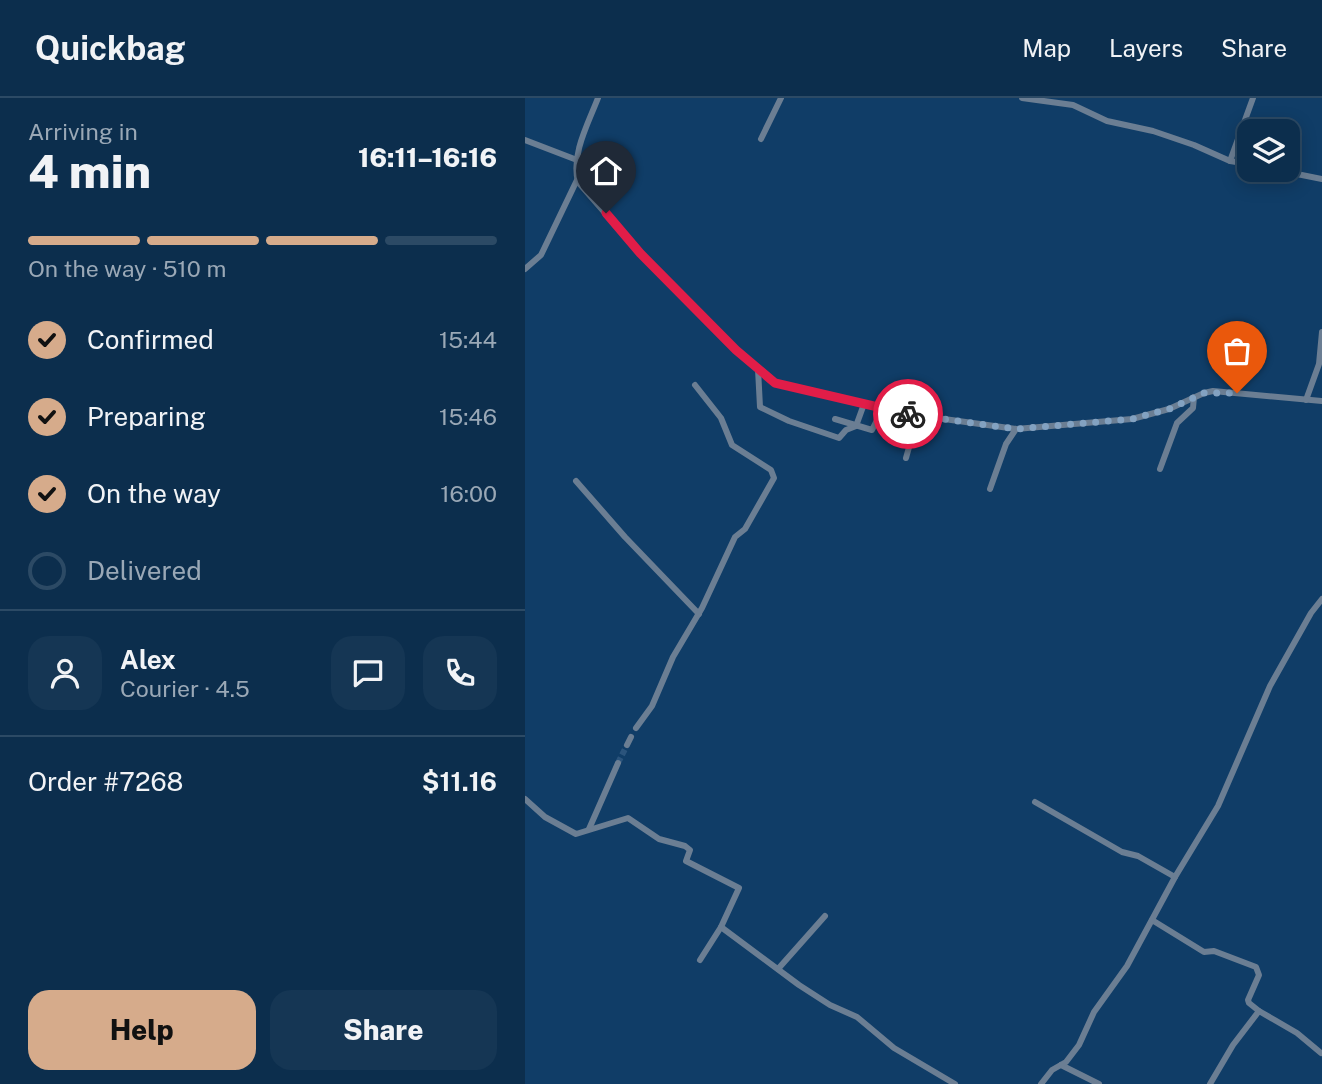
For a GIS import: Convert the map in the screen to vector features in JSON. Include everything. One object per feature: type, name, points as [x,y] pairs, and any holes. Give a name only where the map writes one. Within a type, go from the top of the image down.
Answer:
[{"type":"street","points":[[525,269],[541,255],[577,180],[577,160],[598,98]]},
{"type":"street","points":[[761,139],[781,98]]},
{"type":"street","points":[[1021,98],[1073,105],[1107,121],[1194,145],[1237,162]]},
{"type":"street","points":[[1230,161],[1253,98]]},
{"type":"street","points":[[525,140],[577,160]]},
{"type":"street","points":[[1300,174],[1322,178]]},
{"type":"street","points":[[577,180],[640,253],[775,383],[918,415],[1016,429],[1132,419],[1169,409],[1213,391],[1322,401]]},
{"type":"street","points":[[1306,400],[1319,364],[1322,332]]},
{"type":"street","points":[[758,369],[760,407],[798,425],[839,438],[846,430],[856,426],[864,404]]},
{"type":"street","points":[[636,728],[652,706],[673,657],[699,614],[735,537],[745,530],[774,478],[771,470],[732,445],[721,418],[695,385]]},
{"type":"street","points":[[1160,469],[1177,423],[1193,408],[1194,397]]},
{"type":"street","points":[[906,458],[918,415]]},
{"type":"street","points":[[835,419],[871,430],[876,422],[915,433]]},
{"type":"street","points":[[990,489],[1006,444],[1016,429]]},
{"type":"street","points":[[576,481],[699,614]]},
{"type":"street","points":[[1041,1084],[1079,1045],[1088,1022],[1128,966],[1175,877],[1217,806],[1270,686],[1311,613],[1322,599]]},
{"type":"street","points":[[627,745],[631,737]]},
{"type":"street","points":[[589,829],[618,764]]},
{"type":"street","points":[[525,799],[545,817],[571,832],[581,834],[589,829],[628,818],[659,839],[685,846],[689,850],[686,862],[739,888],[721,927],[700,960]]},
{"type":"street","points":[[1035,802],[1122,852],[1138,856],[1175,877]]},
{"type":"street","points":[[778,969],[825,916]]},
{"type":"street","points":[[1152,920],[1204,952],[1214,951],[1256,967],[1259,975],[1249,1003],[1259,1012],[1297,1033],[1322,1053]]},
{"type":"street","points":[[721,927],[830,1005],[856,1017],[894,1048],[955,1084]]},
{"type":"street","points":[[1210,1084],[1233,1045],[1259,1012]]},
{"type":"street","points":[[1061,1065],[1099,1084]]},
{"type":"tunnel","points":[[618,763],[627,745]]},
{"type":"way so far","points":[[908,414],[1016,429],[1132,419],[1169,409],[1204,393],[1237,393]]},
{"type":"route","points":[[606,213],[640,253],[736,350],[775,383],[908,414]]}]
